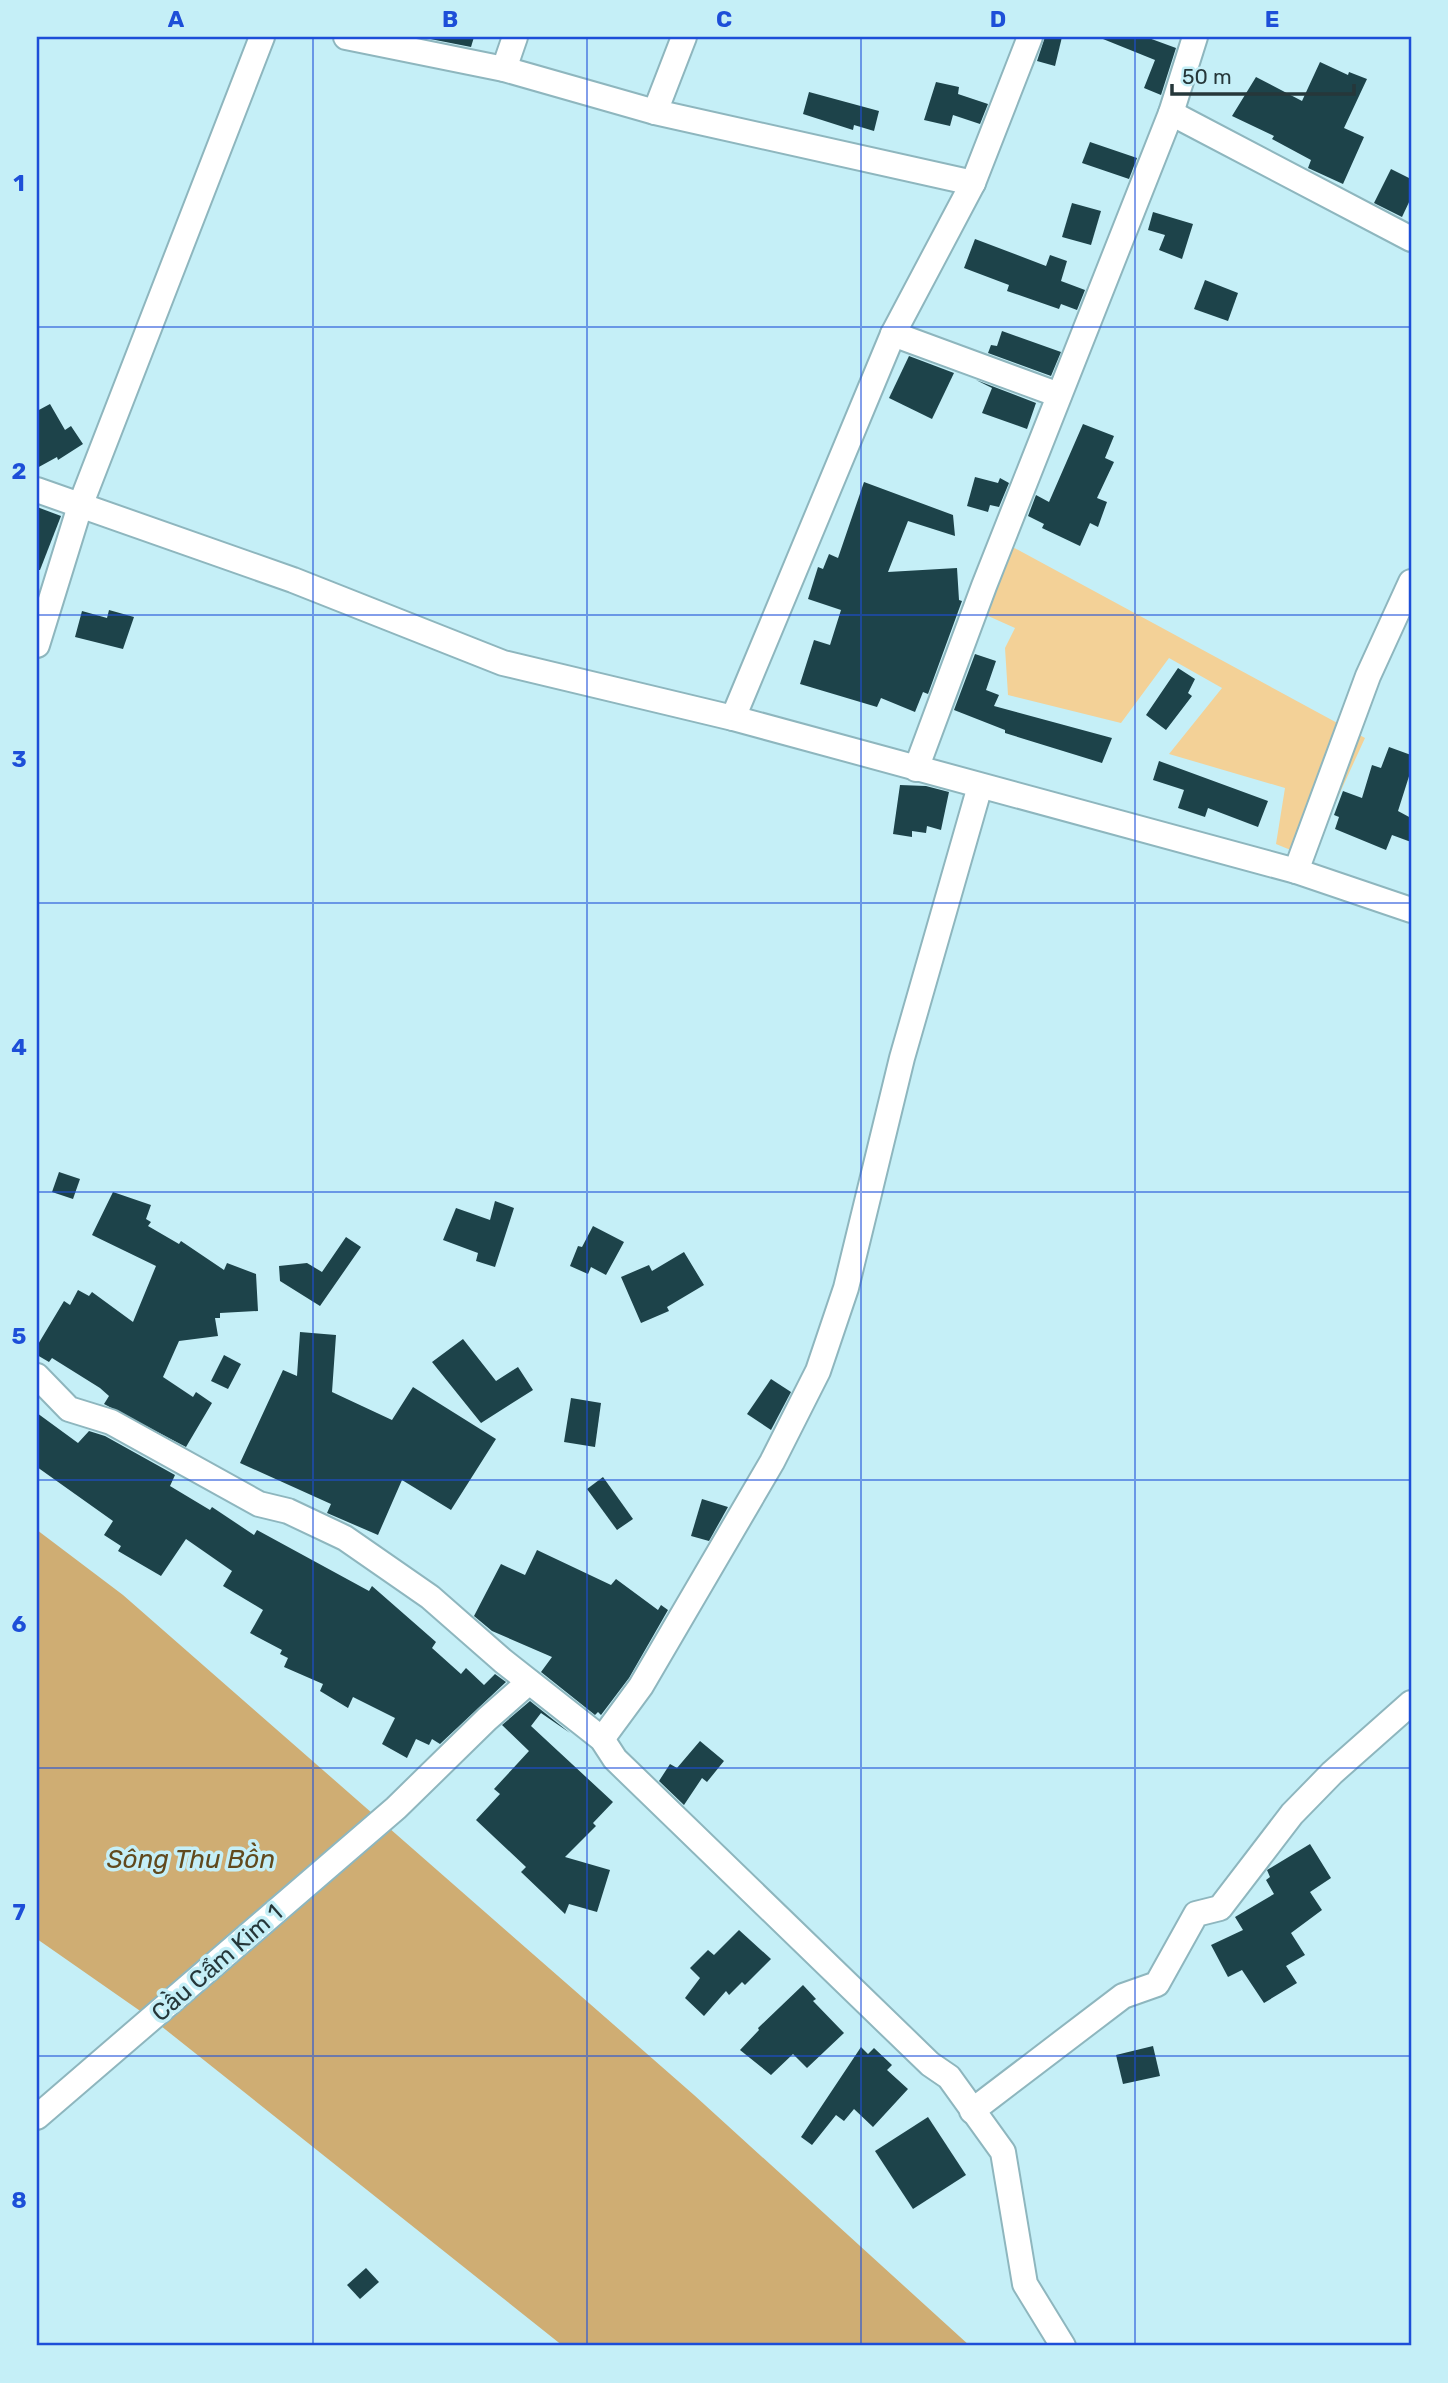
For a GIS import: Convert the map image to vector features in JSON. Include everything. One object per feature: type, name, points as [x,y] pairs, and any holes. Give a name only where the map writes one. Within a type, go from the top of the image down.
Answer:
[{"type":"street","points":[[37,645],[80,506],[261,37]]},
{"type":"street","points":[[345,37],[504,69],[655,112],[973,183]]},
{"type":"street","points":[[504,69],[515,37]]},
{"type":"street","points":[[655,112],[684,37]]},
{"type":"street","points":[[733,718],[893,334],[973,183],[1030,37]]},
{"type":"street","points":[[916,769],[1059,395],[1171,113],[1195,37]]},
{"type":"street","points":[[1171,113],[1411,239]]},
{"type":"street","points":[[893,334],[1059,395]]},
{"type":"street","points":[[37,490],[293,580],[503,663],[733,718],[1296,871],[1411,910]]},
{"type":"street","points":[[1296,871],[1368,676],[1411,582]]},
{"type":"street","points":[[602,1739],[655,1662],[772,1462],[818,1371],[846,1288],[902,1058],[980,786]]},
{"type":"street","points":[[37,1376],[69,1409],[111,1422],[259,1504],[288,1511],[345,1538],[430,1597],[602,1739],[614,1759],[930,2064],[949,2077],[1003,2152],[1026,2284],[1063,2346]]},
{"type":"street","name":"Cầu Cẩm Kim 1","points":[[37,2117],[396,1808],[487,1719],[530,1682]]},
{"type":"street","points":[[972,2111],[1123,1996],[1157,1984],[1196,1914],[1220,1908],[1292,1814],[1332,1773],[1411,1703]]},
{"type":"shaded area","points":[[1009,545],[1365,738],[1310,858],[1276,844],[1285,788],[1169,754],[1222,688],[1169,658],[1121,723],[1008,695],[1005,648],[1015,628],[977,611]]},
{"type":"water","name":"Sông Thu Bồn","points":[[37,1530],[123,1595],[694,2095],[970,2346],[563,2346],[156,2022],[37,1939]]},
{"type":"building","points":[[420,37],[474,37],[471,47]]},
{"type":"building","points":[[1045,37],[1062,37],[1055,66],[1037,61]]},
{"type":"building","points":[[1098,37],[1146,37],[1176,48],[1161,95],[1144,88],[1155,60]]},
{"type":"building","points":[[1320,62],[1348,75],[1349,72],[1367,79],[1344,128],[1364,137],[1343,184],[1308,168],[1311,160],[1272,139],[1274,136],[1232,116],[1256,77],[1302,101]]},
{"type":"building","points":[[936,82],[959,87],[958,94],[988,104],[980,124],[953,115],[950,126],[924,120]]},
{"type":"building","points":[[809,92],[879,111],[874,131],[854,125],[853,130],[803,114]]},
{"type":"building","points":[[1090,142],[1137,158],[1129,179],[1082,163]]},
{"type":"building","points":[[1391,169],[1411,179],[1411,198],[1402,217],[1374,203]]},
{"type":"building","points":[[1072,203],[1101,211],[1091,245],[1062,237]]},
{"type":"building","points":[[1153,212],[1193,224],[1182,259],[1159,250],[1165,235],[1148,230]]},
{"type":"building","points":[[975,239],[1046,266],[1050,255],[1067,261],[1061,281],[1085,290],[1077,310],[1061,304],[1059,309],[1007,291],[1009,285],[964,268]]},
{"type":"building","points":[[1205,280],[1238,293],[1228,321],[1194,309]]},
{"type":"building","points":[[1002,331],[1061,352],[1051,376],[988,353],[991,345],[997,346]]},
{"type":"building","points":[[909,356],[954,373],[932,419],[889,398]]},
{"type":"building","points":[[976,380],[1036,403],[1027,429],[982,413],[992,388]]},
{"type":"building","points":[[50,404],[65,430],[71,426],[83,444],[58,460],[57,457],[37,468],[37,411]]},
{"type":"building","points":[[1083,424],[1114,436],[1105,458],[1114,462],[1097,498],[1107,502],[1098,527],[1090,523],[1080,546],[1042,528],[1044,524],[1028,516],[1036,495],[1049,502]]},
{"type":"building","points":[[975,477],[998,483],[1000,478],[1009,483],[999,507],[990,505],[988,512],[967,506]]},
{"type":"building","points":[[864,482],[953,515],[955,536],[908,521],[888,572],[957,568],[959,600],[962,601],[928,694],[923,692],[915,712],[881,698],[877,707],[800,684],[814,640],[830,645],[841,610],[808,599],[818,567],[823,569],[829,554],[838,558]]},
{"type":"building","points":[[37,507],[61,516],[40,570],[37,570]]},
{"type":"building","points":[[109,610],[134,617],[123,649],[75,637],[82,611],[107,618]]},
{"type":"building","points":[[975,654],[996,661],[986,690],[999,695],[994,706],[1112,738],[1102,763],[1005,733],[1005,730],[954,710]]},
{"type":"building","points":[[1178,668],[1195,679],[1188,693],[1192,696],[1166,730],[1146,715]]},
{"type":"building","points":[[1389,747],[1411,755],[1411,770],[1398,811],[1411,818],[1411,842],[1392,835],[1386,850],[1335,829],[1339,817],[1334,815],[1343,791],[1362,798],[1372,765],[1381,768]]},
{"type":"building","points":[[1159,761],[1268,801],[1258,827],[1208,808],[1205,817],[1178,808],[1184,790],[1153,780]]},
{"type":"building","points":[[900,785],[926,786],[949,792],[941,830],[927,826],[926,833],[912,831],[912,837],[893,834]]},
{"type":"building","points":[[59,1172],[80,1179],[73,1199],[52,1192]]},
{"type":"building","points":[[113,1192],[151,1205],[146,1219],[151,1222],[148,1226],[179,1244],[181,1241],[224,1270],[227,1263],[256,1274],[258,1311],[220,1313],[220,1318],[215,1318],[218,1336],[179,1341],[163,1377],[193,1397],[196,1392],[212,1403],[186,1447],[104,1404],[109,1396],[100,1388],[52,1358],[49,1362],[37,1355],[37,1346],[64,1301],[70,1305],[78,1290],[89,1296],[92,1292],[133,1322],[156,1266],[92,1235]]},
{"type":"building","points":[[495,1201],[514,1208],[495,1267],[476,1261],[478,1253],[443,1240],[456,1208],[490,1220]]},
{"type":"building","points":[[593,1226],[624,1242],[606,1275],[591,1267],[588,1274],[570,1266],[578,1246],[582,1247]]},
{"type":"building","points":[[346,1237],[361,1247],[320,1306],[280,1281],[279,1266],[307,1263],[322,1272]]},
{"type":"building","points":[[684,1252],[704,1285],[667,1307],[669,1311],[641,1323],[621,1277],[649,1265],[652,1271]]},
{"type":"building","points":[[300,1332],[336,1335],[332,1392],[392,1420],[413,1387],[496,1439],[451,1510],[402,1480],[378,1535],[327,1513],[331,1504],[240,1463],[283,1370],[297,1376]]},
{"type":"building","points":[[463,1339],[496,1381],[518,1367],[533,1390],[481,1423],[432,1362]]},
{"type":"building","points":[[224,1355],[241,1364],[228,1389],[211,1381]]},
{"type":"building","points":[[771,1379],[791,1392],[771,1430],[747,1414]]},
{"type":"building","points":[[571,1398],[601,1403],[595,1447],[564,1442]]},
{"type":"building","points":[[37,1413],[78,1443],[89,1431],[105,1436],[175,1475],[170,1486],[210,1510],[212,1507],[254,1535],[257,1530],[369,1591],[372,1586],[436,1642],[432,1648],[461,1674],[466,1668],[484,1685],[495,1674],[506,1682],[440,1744],[432,1739],[429,1745],[416,1739],[407,1758],[382,1744],[395,1718],[353,1697],[348,1708],[320,1691],[323,1684],[284,1667],[288,1658],[280,1654],[282,1650],[250,1633],[263,1610],[223,1586],[232,1571],[186,1539],[161,1576],[118,1551],[121,1546],[104,1535],[113,1521],[37,1467]]},
{"type":"building","points":[[603,1477],[633,1519],[617,1530],[587,1489]]},
{"type":"building","points":[[702,1499],[728,1507],[709,1541],[691,1536]]},
{"type":"building","points":[[537,1550],[611,1585],[616,1579],[658,1610],[661,1605],[668,1610],[629,1678],[601,1715],[598,1712],[595,1715],[541,1672],[552,1657],[492,1631],[474,1616],[501,1564],[525,1575]]},
{"type":"building","points":[[530,1701],[570,1733],[541,1713],[531,1726],[613,1802],[593,1823],[596,1826],[565,1857],[610,1870],[597,1912],[569,1904],[565,1914],[521,1872],[526,1867],[476,1820],[500,1794],[494,1789],[529,1751],[502,1725]]},
{"type":"building","points":[[700,1741],[724,1761],[707,1782],[702,1778],[684,1805],[659,1781],[670,1764],[677,1768]]},
{"type":"building","points":[[1310,1844],[1331,1878],[1310,1892],[1322,1910],[1291,1933],[1305,1955],[1286,1966],[1297,1983],[1264,2003],[1242,1970],[1228,1977],[1211,1945],[1243,1930],[1235,1917],[1274,1894],[1266,1880],[1270,1877],[1267,1870]]},
{"type":"building","points":[[739,1930],[771,1959],[745,1985],[742,1982],[729,1995],[726,1991],[704,2016],[685,1998],[700,1978],[690,1968],[708,1950],[714,1955]]},
{"type":"building","points":[[803,1985],[816,1999],[813,2001],[844,2033],[807,2068],[793,2054],[771,2075],[740,2050],[758,2028]]},
{"type":"building","points":[[1153,2046],[1160,2076],[1123,2084],[1116,2055]]},
{"type":"building","points":[[861,2047],[868,2054],[874,2048],[892,2065],[887,2070],[908,2089],[873,2127],[854,2109],[844,2121],[836,2115],[812,2145],[801,2137]]},
{"type":"building","points":[[928,2117],[966,2175],[913,2209],[875,2151]]},
{"type":"building","points":[[366,2268],[379,2282],[360,2299],[347,2285]]}]
